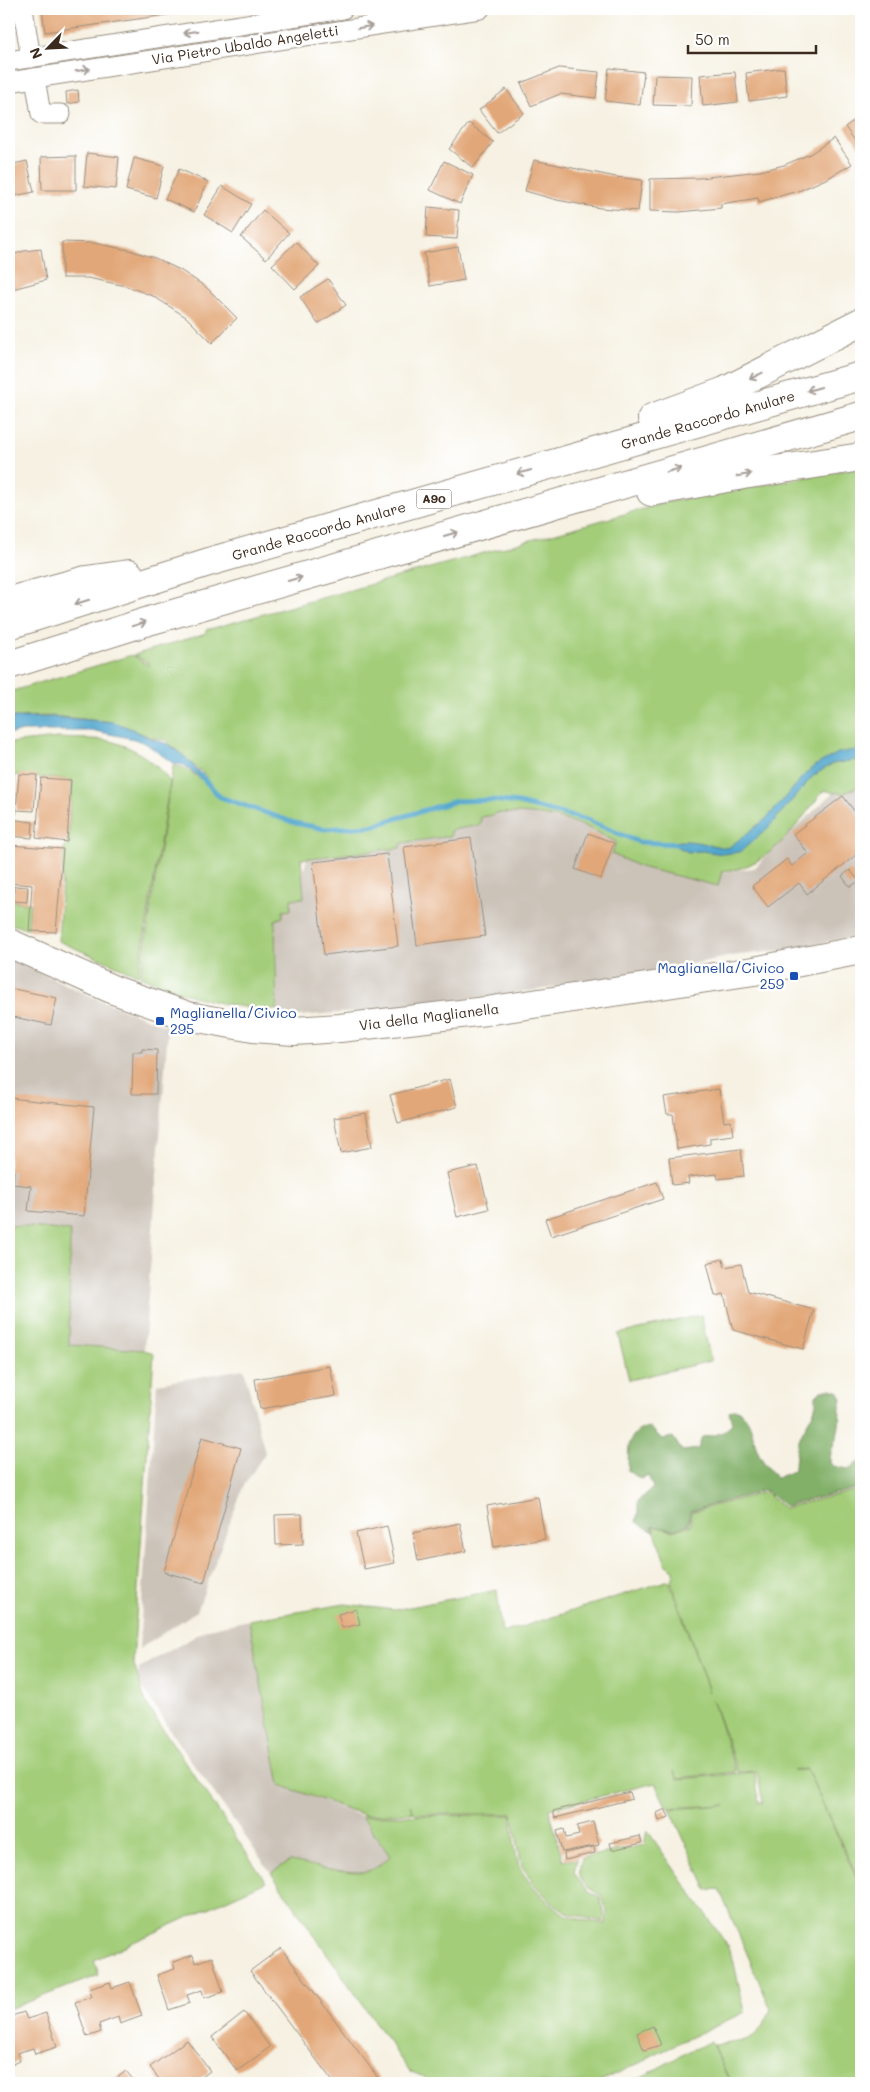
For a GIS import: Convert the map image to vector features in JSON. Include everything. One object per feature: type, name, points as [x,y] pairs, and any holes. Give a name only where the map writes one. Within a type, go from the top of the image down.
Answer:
[{"type":"main road","points":[[556,463],[610,434],[725,391],[861,322]]},
{"type":"main road","name":"Grande Raccordo Anulare","points":[[9,625],[212,562],[861,376]]},
{"type":"main road","points":[[9,665],[152,620],[861,416]]},
{"type":"main road","points":[[592,493],[625,494],[660,491],[743,475],[861,458]]},
{"type":"main road","points":[[9,601],[86,580],[212,562]]},
{"type":"main road","name":"Via della Maglianella","points":[[9,943],[114,990],[188,1016],[245,1026],[294,1031],[340,1028],[486,1011],[754,971],[861,950]]},
{"type":"street","points":[[23,9],[31,58]]},
{"type":"street","name":"Via Pietro Ubaldo Angeletti","points":[[9,61],[225,18],[343,9]]},
{"type":"street","name":"Via Pietro Ubaldo Angeletti","points":[[9,82],[231,48],[425,13],[480,9]]},
{"type":"street","points":[[225,18],[231,48]]},
{"type":"street","points":[[35,78],[41,114],[61,114]]},
{"type":"shaded area","points":[[861,781],[861,936],[786,950],[731,956],[623,978],[405,1008],[286,1017],[278,1013],[275,899],[302,876],[310,849],[465,823],[500,809],[570,821],[632,848],[692,868],[724,872],[754,868],[837,789]]},
{"type":"shaded area","points":[[9,958],[97,999],[168,1027],[144,1350],[69,1345],[70,1231],[9,1225]]},
{"type":"shaded area","points":[[244,1369],[265,1453],[243,1487],[197,1611],[139,1649],[157,1384]]},
{"type":"shaded area","points":[[249,1620],[280,1785],[362,1816],[390,1856],[382,1864],[366,1871],[346,1871],[290,1861],[271,1873],[173,1735],[138,1680],[139,1668],[208,1629]]},
{"type":"green space","points":[[861,467],[861,785],[842,794],[824,790],[779,844],[757,861],[739,869],[722,871],[718,886],[640,867],[612,854],[616,842],[572,822],[543,815],[495,813],[494,815],[481,817],[480,825],[451,830],[451,836],[402,843],[400,848],[301,859],[304,898],[291,899],[291,910],[283,911],[283,917],[275,920],[277,1010],[241,1007],[207,1000],[140,976],[173,766],[186,769],[205,781],[206,776],[165,740],[150,737],[114,722],[52,716],[9,717],[9,692],[132,655],[149,666],[148,663],[134,655],[206,633],[206,630],[668,502]]},
{"type":"green space","points":[[58,738],[104,740],[118,743],[135,751],[151,762],[170,782],[138,975],[58,941],[64,849],[68,841],[72,780],[15,775],[13,816],[9,816],[9,743]]},
{"type":"green space","points":[[13,885],[12,901],[30,903],[28,930],[9,923],[9,886]]},
{"type":"green space","points":[[9,1225],[70,1231],[69,1345],[144,1350],[154,1353],[133,1661],[146,1704],[266,1882],[94,1960],[99,1975],[9,2009]]},
{"type":"green space","points":[[701,1315],[711,1361],[629,1380],[618,1334]]},
{"type":"green space","points":[[831,1389],[839,1392],[842,1399],[839,1427],[830,1463],[833,1466],[848,1469],[861,1461],[861,1487],[785,1506],[765,1490],[690,1511],[689,1524],[674,1530],[652,1526],[654,1532],[636,1522],[638,1501],[653,1488],[648,1475],[641,1479],[628,1471],[630,1443],[632,1438],[641,1429],[649,1427],[662,1439],[673,1437],[682,1451],[698,1449],[702,1437],[719,1434],[729,1427],[732,1423],[729,1412],[735,1409],[746,1418],[763,1462],[776,1478],[793,1471],[801,1434],[815,1408],[816,1396],[821,1391]]},
{"type":"green space","points":[[861,1489],[861,1885],[807,1769],[793,1770],[807,1770],[861,1888],[861,2083],[731,2083],[713,2045],[743,2041],[750,2038],[761,2028],[771,2009],[719,1889],[707,1890],[670,1809],[725,1805],[667,1808],[655,1783],[549,1809],[563,1861],[577,1859],[574,1872],[591,1893],[600,1897],[604,1911],[604,1922],[571,1914],[553,1904],[533,1883],[522,1866],[512,1814],[415,1814],[410,1805],[413,1813],[366,1815],[280,1785],[249,1620],[345,1604],[394,1610],[497,1590],[502,1633],[669,1580],[709,1692],[671,1581],[674,1570],[666,1565],[653,1526],[673,1531],[691,1525],[691,1512],[765,1492],[784,1508]],"holes":[[[712,1699],[738,1772],[757,1771],[763,1803],[759,1803],[755,1772],[678,1779],[674,1771],[678,1778],[736,1772]]]},
{"type":"green space","points":[[511,1815],[519,1865],[543,1897],[566,1915],[606,1924],[607,1911],[602,1896],[585,1885],[580,1877],[582,1858],[644,1845],[647,1830],[725,1942],[733,1959],[745,2012],[596,2083],[428,2083],[424,2077],[409,2071],[271,1873],[290,1861],[350,1872],[367,1871],[377,1867],[390,1856],[362,1816]]},
{"type":"green space","points":[[711,2042],[730,2083],[631,2083],[691,2050]]},
{"type":"water","points":[[52,717],[114,722],[132,729],[168,744],[185,757],[205,779],[184,765],[174,764],[145,743],[134,739],[95,731],[23,731],[9,734],[9,718]]},
{"type":"water","points":[[861,749],[861,759],[832,764],[813,776],[768,828],[740,852],[723,854],[702,851],[688,852],[670,843],[692,841],[728,848],[767,818],[801,778],[814,766],[838,753]]},
{"type":"building","points":[[42,9],[202,9],[202,10],[45,32]]},
{"type":"building","points":[[559,68],[599,72],[596,98],[560,94],[531,106],[521,83]]},
{"type":"building","points":[[609,68],[644,72],[640,105],[605,101]]},
{"type":"building","points":[[784,68],[787,96],[749,101],[746,73]]},
{"type":"building","points":[[735,72],[738,102],[703,106],[700,75]]},
{"type":"building","points":[[655,75],[692,76],[691,106],[653,105]]},
{"type":"building","points":[[506,89],[524,113],[497,133],[479,110]]},
{"type":"building","points":[[78,90],[79,102],[67,104],[66,92]]},
{"type":"building","points":[[861,115],[861,149],[845,127]]},
{"type":"building","points":[[469,123],[493,142],[473,168],[449,149]]},
{"type":"building","points":[[834,138],[852,164],[828,178],[801,190],[759,202],[758,198],[721,204],[721,208],[679,212],[650,211],[650,179],[699,178],[760,171],[784,165],[810,154]]},
{"type":"building","points":[[87,153],[119,157],[116,189],[84,186]]},
{"type":"building","points":[[76,156],[76,190],[42,190],[41,157]]},
{"type":"building","points":[[134,158],[164,166],[156,198],[126,190]]},
{"type":"building","points":[[534,160],[616,177],[642,180],[638,211],[600,208],[557,200],[525,191]]},
{"type":"building","points":[[27,161],[34,192],[9,197],[9,165]]},
{"type":"building","points":[[444,161],[473,175],[460,204],[430,190]]},
{"type":"building","points":[[179,169],[208,182],[194,212],[165,199]]},
{"type":"building","points":[[222,186],[251,204],[233,233],[204,215]]},
{"type":"building","points":[[428,207],[459,210],[457,239],[426,237]]},
{"type":"building","points":[[263,210],[289,233],[266,259],[241,237]]},
{"type":"building","points":[[62,242],[94,243],[129,250],[155,258],[180,270],[206,287],[237,318],[212,343],[186,317],[153,296],[126,286],[88,278],[62,278]]},
{"type":"building","points":[[296,242],[319,266],[295,289],[272,265]]},
{"type":"building","points":[[458,247],[464,280],[430,286],[424,253]]},
{"type":"building","points":[[41,249],[46,280],[9,290],[9,256],[24,251]]},
{"type":"building","points":[[328,279],[346,305],[318,324],[300,297]]},
{"type":"building","points":[[19,774],[37,775],[34,811],[16,810]]},
{"type":"building","points":[[41,778],[71,780],[67,842],[36,838]]},
{"type":"building","points":[[843,796],[861,820],[861,851],[807,894],[799,883],[768,907],[752,886],[787,859],[792,866],[808,853],[793,834]]},
{"type":"building","points":[[9,819],[33,822],[32,838],[9,836]]},
{"type":"building","points":[[588,833],[614,843],[601,879],[575,869]]},
{"type":"building","points":[[471,838],[485,936],[417,945],[404,847]]},
{"type":"building","points":[[9,845],[63,849],[56,932],[29,931],[32,885],[9,883]]},
{"type":"building","points":[[387,854],[398,946],[324,955],[313,862]]},
{"type":"building","points":[[850,870],[859,881],[850,887],[842,876]]},
{"type":"building","points":[[14,886],[28,887],[27,902],[13,901]]},
{"type":"building","points":[[9,988],[57,998],[51,1025],[9,1016]]},
{"type":"building","points":[[142,1049],[157,1050],[156,1094],[132,1094],[133,1052],[142,1052]]},
{"type":"building","points":[[450,1079],[457,1107],[398,1123],[390,1095]]},
{"type":"building","points":[[719,1089],[724,1122],[731,1121],[733,1135],[710,1138],[710,1144],[677,1149],[673,1114],[667,1114],[664,1097]]},
{"type":"building","points":[[9,1098],[94,1107],[84,1216],[28,1211],[31,1186],[13,1184],[14,1171],[9,1171]]},
{"type":"building","points":[[366,1113],[372,1147],[341,1153],[334,1118]]},
{"type":"building","points":[[741,1149],[744,1176],[718,1179],[717,1174],[688,1177],[689,1183],[672,1185],[669,1158]]},
{"type":"building","points":[[478,1166],[489,1209],[457,1217],[447,1173]]},
{"type":"building","points":[[657,1182],[663,1199],[551,1236],[545,1219]]},
{"type":"building","points":[[723,1259],[725,1267],[741,1264],[748,1292],[814,1310],[803,1349],[733,1330],[724,1294],[715,1296],[707,1263]]},
{"type":"building","points":[[330,1366],[336,1396],[260,1409],[255,1379]]},
{"type":"building","points":[[202,1437],[241,1448],[204,1583],[164,1572]]},
{"type":"building","points":[[538,1497],[545,1539],[494,1547],[487,1506]]},
{"type":"building","points":[[302,1514],[303,1544],[276,1545],[275,1515]]},
{"type":"building","points":[[460,1523],[466,1551],[418,1561],[413,1533]]},
{"type":"building","points":[[387,1526],[395,1563],[364,1569],[356,1533]]},
{"type":"building","points":[[356,1609],[360,1624],[342,1628],[338,1614]]},
{"type":"building","points":[[630,1792],[632,1799],[555,1818],[553,1811]]},
{"type":"building","points":[[665,1809],[669,1817],[659,1821],[657,1813]]},
{"type":"building","points":[[593,1822],[599,1845],[562,1852],[557,1831],[564,1829],[566,1838],[579,1835],[577,1826]]},
{"type":"building","points":[[640,1836],[642,1843],[612,1850],[610,1843]]},
{"type":"building","points":[[594,1847],[595,1853],[565,1860],[564,1853]]},
{"type":"building","points":[[281,1948],[382,2083],[334,2083],[250,1971]]},
{"type":"building","points":[[193,1955],[195,1963],[212,1957],[223,1992],[204,1998],[202,1990],[187,1995],[190,2003],[169,2010],[157,1975],[175,1969],[173,1962]]},
{"type":"building","points":[[110,1982],[112,1988],[130,1982],[142,2016],[120,2024],[118,2017],[99,2024],[101,2032],[87,2037],[75,2002],[92,1997],[89,1989]]},
{"type":"building","points":[[24,2012],[27,2019],[46,2013],[57,2047],[35,2054],[33,2048],[17,2053],[20,2061],[9,2065],[9,2017]]},
{"type":"building","points":[[244,2012],[270,2047],[237,2071],[212,2037]]},
{"type":"building","points":[[653,2026],[661,2045],[644,2050],[637,2033]]},
{"type":"building","points":[[187,2040],[210,2071],[194,2083],[162,2083],[150,2067]]},
{"type":"building","points":[[126,2071],[136,2083],[110,2083]]},
{"type":"waterway","points":[[201,776],[220,797],[295,823],[325,829],[371,826],[456,801],[492,800],[518,803],[587,820],[639,842],[677,844]]},
{"type":"place","name":"Maglianella/Civico 259","points":[[794,976]]},
{"type":"place","name":"Maglianella/Civico 295","points":[[160,1021]]}]
